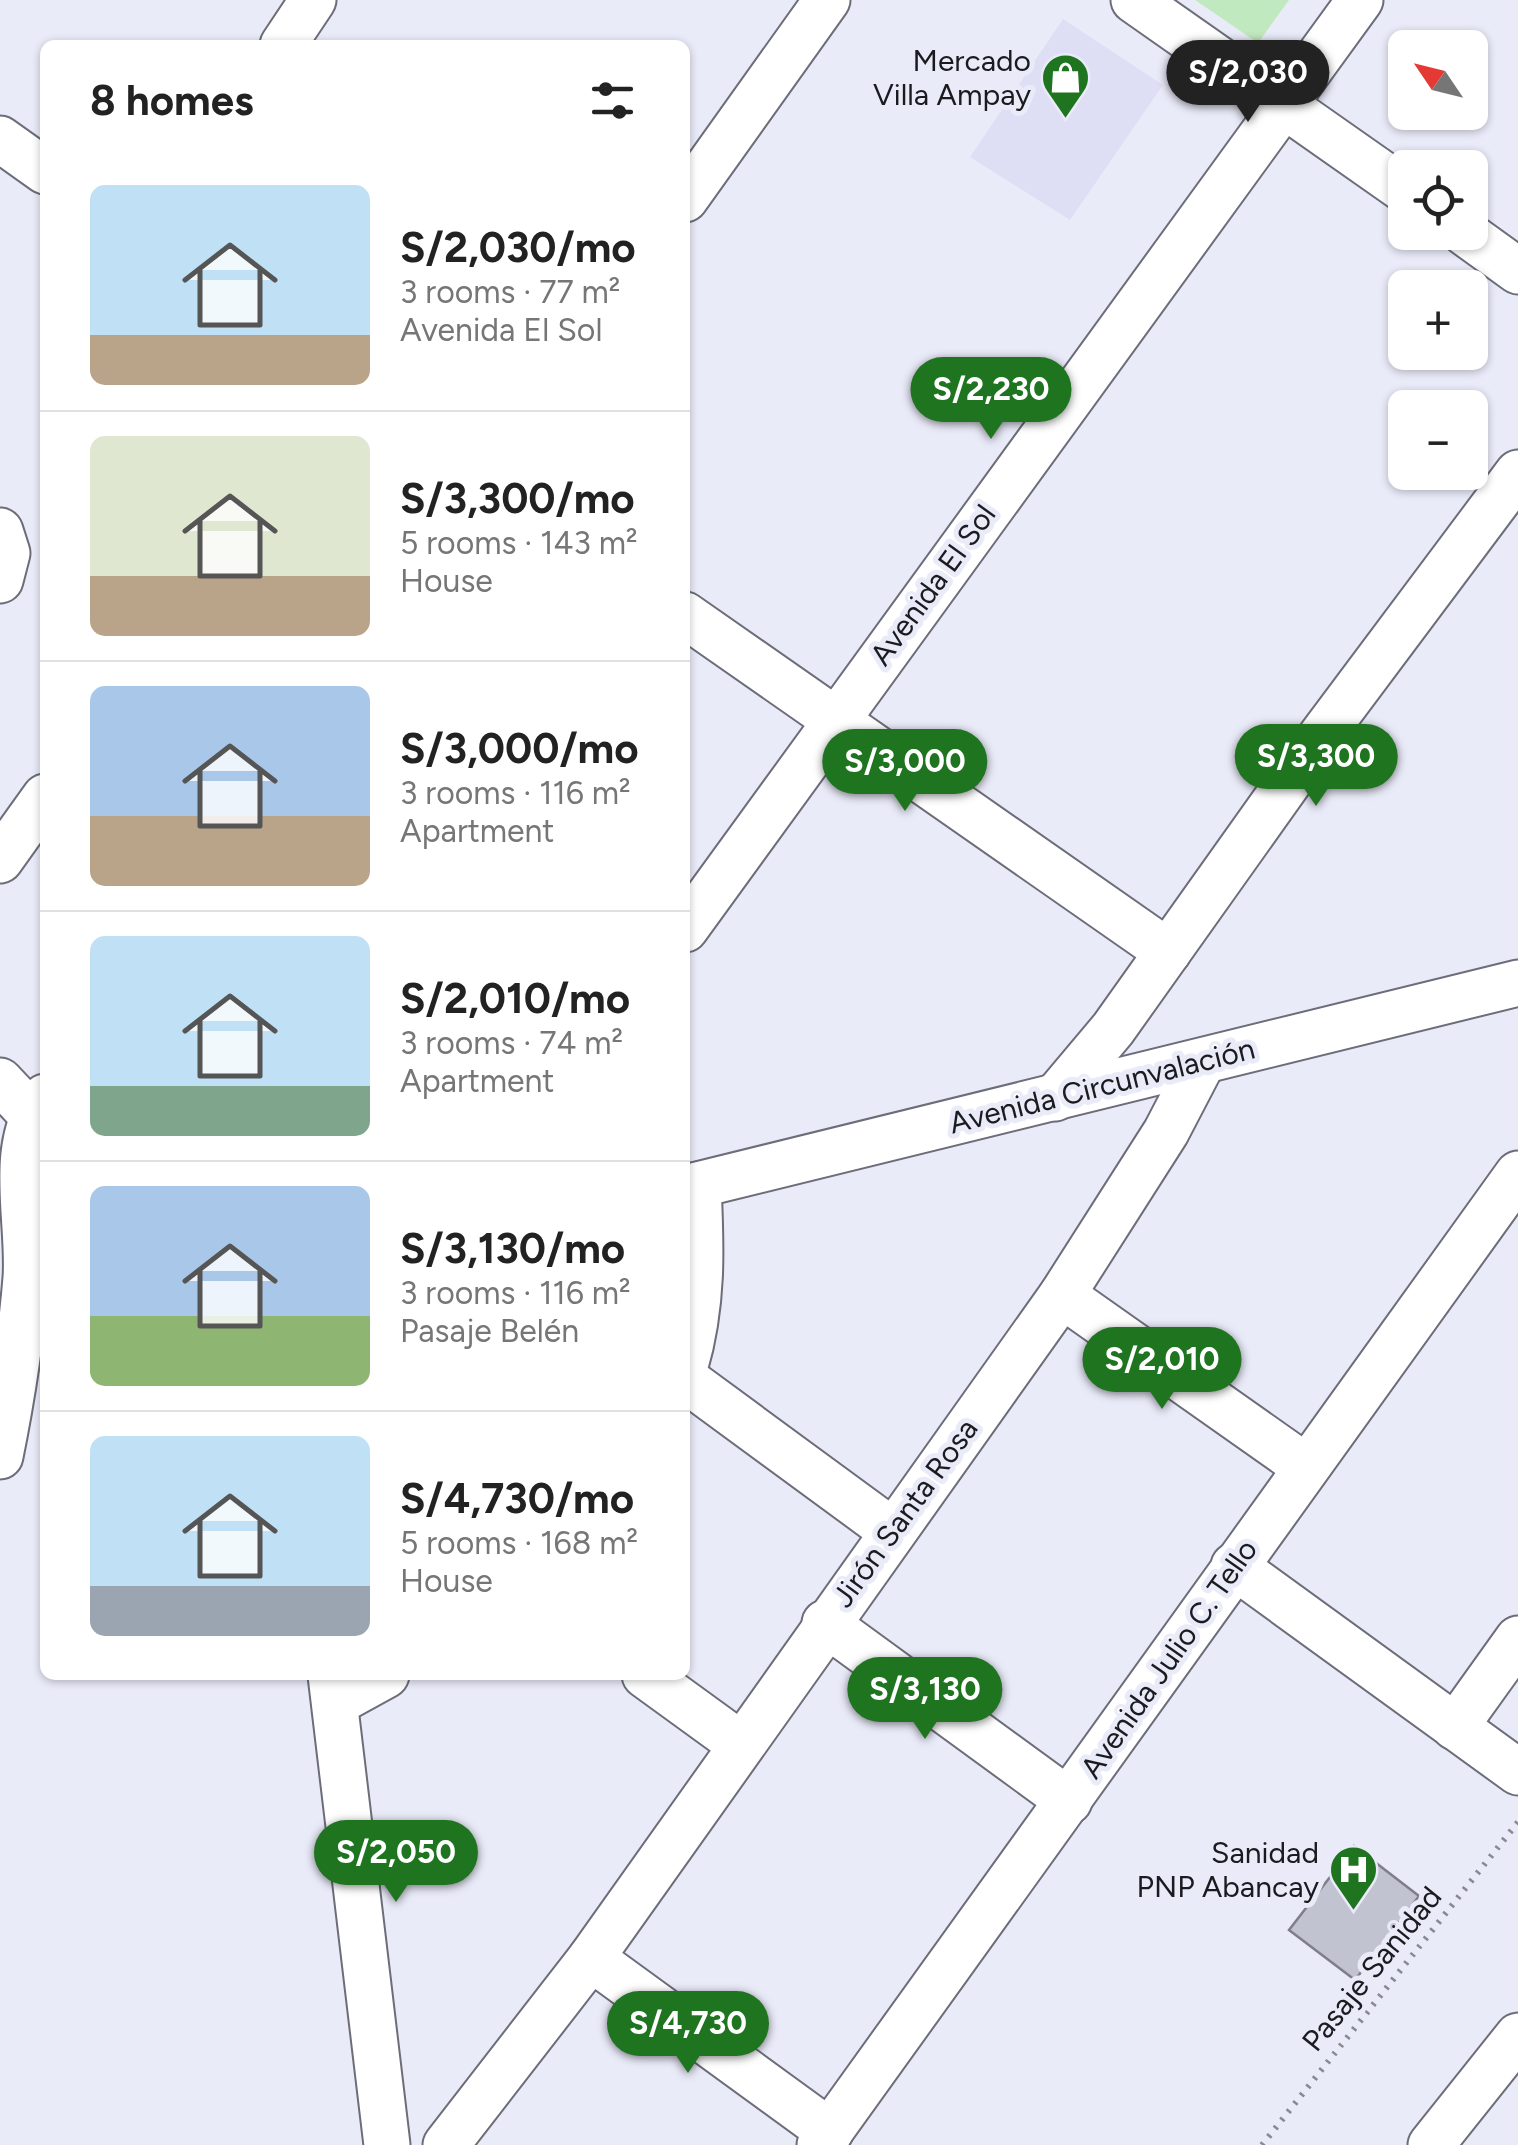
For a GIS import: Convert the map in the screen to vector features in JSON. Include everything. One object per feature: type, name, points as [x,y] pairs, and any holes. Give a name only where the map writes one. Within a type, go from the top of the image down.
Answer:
[{"type":"street","points":[[286,40],[314,0]]},
{"type":"street","points":[[690,192],[827,0]]},
{"type":"street","points":[[1134,0],[1388,178]]},
{"type":"street","name":"Avenida El Sol","points":[[690,922],[1360,0]]},
{"type":"street","points":[[0,139],[40,167]]},
{"type":"street","points":[[1488,249],[1518,271]]},
{"type":"street","points":[[1055,1098],[1113,1029],[1322,735],[1518,473]]},
{"type":"street","points":[[0,530],[7,553],[0,580]]},
{"type":"street","points":[[690,618],[1168,952]]},
{"type":"street","points":[[0,860],[40,804]]},
{"type":"street","name":"Avenida Circunvalación","points":[[691,1187],[1518,983]]},
{"type":"street","name":"Jirón Santa Rosa","points":[[446,2145],[591,1958],[825,1623],[1062,1295],[1166,1132],[1202,1062]]},
{"type":"street","points":[[0,1081],[40,1121],[25,1141],[28,1233],[19,1354],[0,1456]]},
{"type":"street","name":"Avenida Julio C. Tello","points":[[825,2139],[1518,1174]]},
{"type":"street","points":[[690,1349],[698,1323],[701,1277],[691,1187]]},
{"type":"street","points":[[1062,1295],[1306,1468]]},
{"type":"street","points":[[690,1383],[892,1531]]},
{"type":"street","points":[[1234,1566],[1518,1772]]},
{"type":"street","points":[[825,1623],[1069,1801]]},
{"type":"street","points":[[1455,1727],[1518,1639]]},
{"type":"street","points":[[367,1680],[333,1689],[386,2145]]},
{"type":"street","points":[[653,1680],[740,1744]]},
{"type":"street","points":[[591,1958],[825,2139]]},
{"type":"street","points":[[1431,2145],[1518,2036]]},
{"type":"path","name":"Pasaje Sanidad","points":[[1262,2145],[1518,1822]]},
{"type":"shaded area","name":"Mercado Villa Ampay","points":[[1063,19],[1163,85],[1070,220],[970,157]]},
{"type":"green space","points":[[1195,0],[1289,0],[1258,43]]},
{"type":"building","name":"Sanidad PNP Abancay","points":[[1354,1846],[1419,1896],[1355,1980],[1289,1930]]},
{"type":"place","name":"Mercado Villa Ampay","points":[[1066,120]]},
{"type":"place","name":"Sanidad PNP Abancay","points":[[1354,1912]]}]
